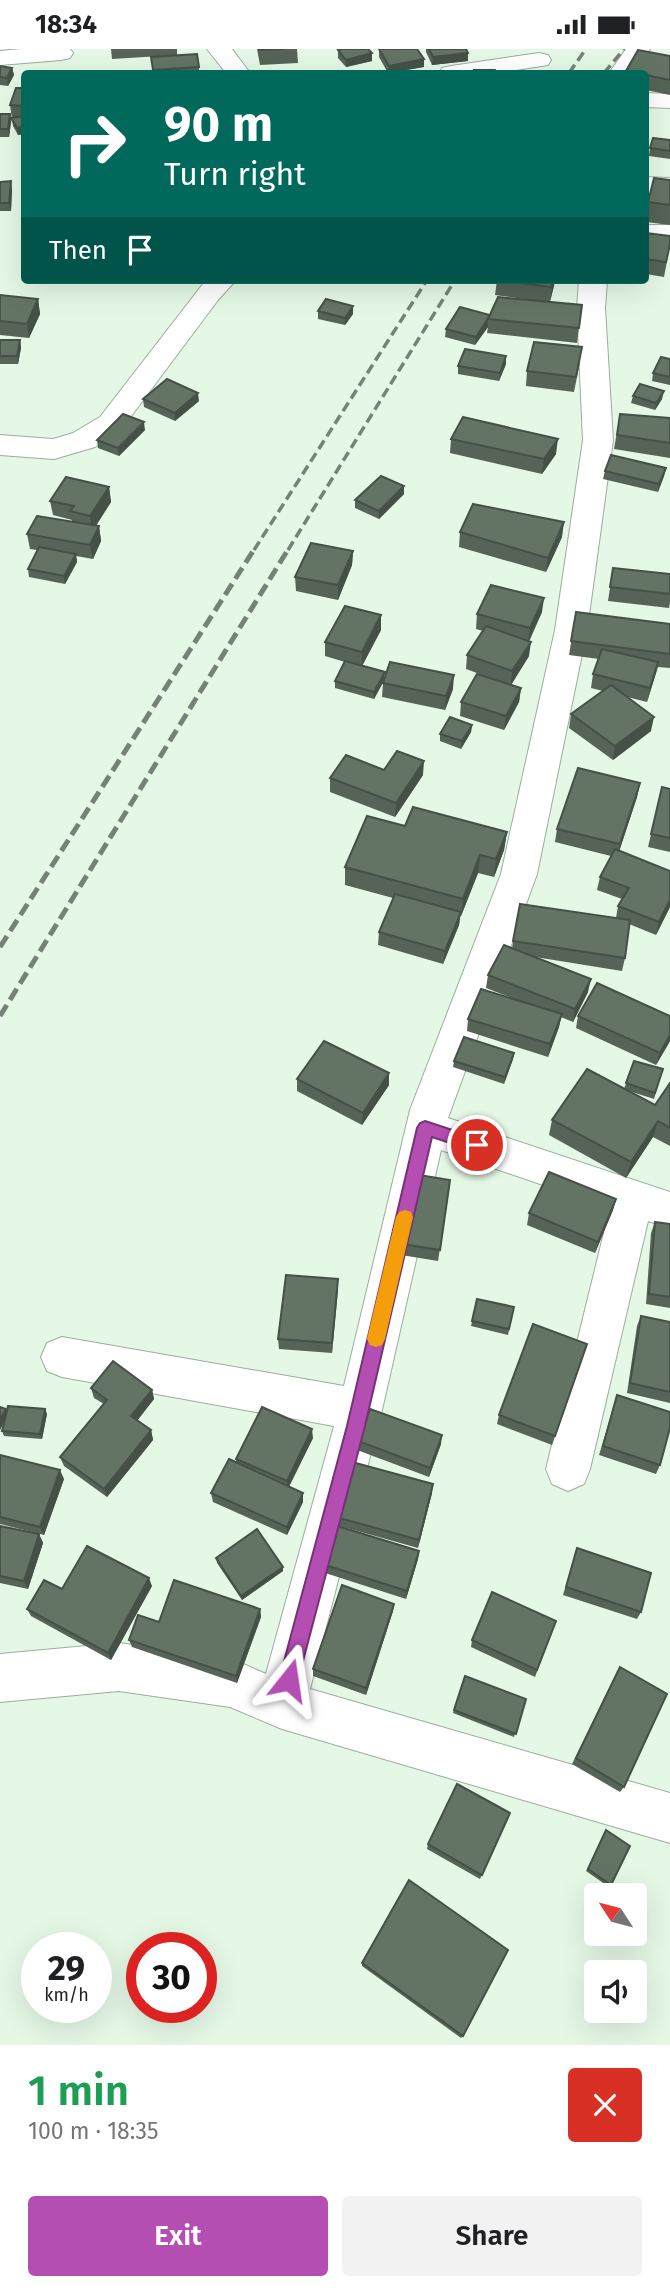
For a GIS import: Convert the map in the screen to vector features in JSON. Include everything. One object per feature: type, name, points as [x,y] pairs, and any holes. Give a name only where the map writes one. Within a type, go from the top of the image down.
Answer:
[{"type":"street","points":[[219,49],[236,70]]},
{"type":"street","points":[[623,70],[638,49]]},
{"type":"street","points":[[0,58],[61,59]]},
{"type":"street","points":[[473,70],[538,61]]},
{"type":"street","points":[[649,100],[670,101]]},
{"type":"street","points":[[649,185],[670,186]]},
{"type":"street","points":[[649,233],[670,233]]},
{"type":"street","points":[[0,445],[54,450],[84,440],[110,424],[218,284]]},
{"type":"street","points":[[282,1705],[359,1410],[429,1109],[519,874],[571,630],[598,440],[591,308],[593,284]]},
{"type":"street","points":[[425,1128],[651,1204],[568,1469]]},
{"type":"street","points":[[62,1357],[359,1410]]},
{"type":"street","points":[[0,1678],[119,1667],[232,1683],[282,1705],[669,1814]]},
{"type":"building","points":[[368,49],[372,53],[346,60],[338,50]]},
{"type":"building","points":[[379,49],[417,49],[424,59],[389,66]]},
{"type":"building","points":[[429,49],[466,49],[468,53],[433,57]]},
{"type":"building","points":[[638,50],[670,56],[670,80],[649,76],[649,70],[627,70]]},
{"type":"building","points":[[197,54],[199,67],[153,70],[151,57]]},
{"type":"building","points":[[0,66],[12,68],[7,78],[0,77]]},
{"type":"building","points":[[16,88],[21,88],[21,106],[10,105]]},
{"type":"building","points":[[0,114],[10,114],[8,129],[0,129]]},
{"type":"building","points":[[21,116],[21,127],[17,128],[11,118]]},
{"type":"building","points":[[653,138],[670,140],[670,151],[650,148]]},
{"type":"building","points":[[654,178],[670,180],[670,205],[649,202]]},
{"type":"building","points":[[11,181],[9,203],[0,203],[0,182]]},
{"type":"building","points":[[649,233],[670,236],[666,262],[649,259]]},
{"type":"building","points":[[529,284],[552,284],[551,287]]},
{"type":"building","points":[[0,295],[38,299],[27,324],[0,321]]},
{"type":"building","points":[[498,297],[582,305],[579,328],[488,319]]},
{"type":"building","points":[[326,299],[353,306],[345,318],[318,311]]},
{"type":"building","points":[[460,307],[490,315],[476,337],[446,329]]},
{"type":"building","points":[[0,340],[20,340],[17,356],[0,356]]},
{"type":"building","points":[[534,342],[582,347],[576,377],[527,371]]},
{"type":"building","points":[[465,349],[506,356],[500,373],[458,366]]},
{"type":"building","points":[[661,357],[670,359],[670,377],[653,373]]},
{"type":"building","points":[[167,379],[198,393],[175,413],[143,399]]},
{"type":"building","points":[[640,384],[664,391],[656,403],[633,396]]},
{"type":"building","points":[[123,414],[144,422],[118,448],[97,440]]},
{"type":"building","points":[[620,414],[670,418],[670,443],[617,435]]},
{"type":"building","points":[[463,417],[558,439],[544,459],[451,439]]},
{"type":"building","points":[[611,455],[666,468],[659,484],[605,471]]},
{"type":"building","points":[[381,476],[404,486],[379,511],[355,500]]},
{"type":"building","points":[[66,477],[109,487],[90,516],[70,511],[74,506],[50,501]]},
{"type":"building","points":[[473,504],[564,522],[548,558],[460,532]]},
{"type":"building","points":[[37,516],[99,526],[90,545],[27,534]]},
{"type":"building","points":[[311,543],[353,551],[338,585],[295,577]]},
{"type":"building","points":[[39,547],[76,554],[64,576],[28,569]]},
{"type":"building","points":[[613,568],[670,574],[670,594],[610,587]]},
{"type":"building","points":[[491,585],[544,598],[530,628],[477,614]]},
{"type":"building","points":[[345,606],[381,615],[362,652],[325,642]]},
{"type":"building","points":[[576,612],[670,624],[670,654],[571,641]]},
{"type":"building","points":[[486,626],[531,642],[512,671],[467,655]]},
{"type":"building","points":[[602,649],[658,662],[650,688],[593,674]]},
{"type":"building","points":[[345,661],[385,672],[374,692],[335,681]]},
{"type":"building","points":[[390,662],[454,675],[446,696],[383,683]]},
{"type":"building","points":[[477,674],[521,688],[506,716],[461,702]]},
{"type":"building","points":[[611,685],[654,717],[615,746],[571,714]]},
{"type":"building","points":[[450,717],[472,725],[462,741],[440,734]]},
{"type":"building","points":[[397,751],[424,761],[396,803],[330,778],[346,755],[384,770]]},
{"type":"building","points":[[578,768],[640,783],[620,844],[557,829]]},
{"type":"building","points":[[662,787],[670,789],[670,838],[651,834]]},
{"type":"building","points":[[413,807],[507,832],[496,859],[480,855],[463,899],[345,867],[367,816],[405,826]]},
{"type":"building","points":[[615,849],[670,871],[670,900],[659,922],[618,906],[629,888],[600,877]]},
{"type":"building","points":[[395,894],[461,912],[445,951],[379,932]]},
{"type":"building","points":[[520,904],[630,920],[625,958],[513,941]]},
{"type":"building","points":[[504,945],[591,979],[575,1009],[488,975]]},
{"type":"building","points":[[597,983],[670,1016],[670,1035],[660,1053],[578,1016]]},
{"type":"building","points":[[481,989],[562,1014],[550,1044],[468,1019]]},
{"type":"building","points":[[464,1037],[514,1053],[505,1077],[454,1061]]},
{"type":"building","points":[[324,1041],[389,1073],[363,1113],[297,1079]]},
{"type":"building","points":[[634,1061],[663,1069],[655,1093],[626,1083]]},
{"type":"building","points":[[587,1069],[655,1105],[670,1083],[670,1128],[658,1121],[631,1162],[552,1120]]},
{"type":"building","points":[[549,1172],[616,1199],[598,1242],[529,1213]]},
{"type":"building","points":[[413,1174],[450,1180],[440,1250],[402,1244]]},
{"type":"building","points":[[655,1222],[670,1224],[670,1297],[649,1294]]},
{"type":"building","points":[[286,1275],[338,1279],[332,1343],[278,1339]]},
{"type":"building","points":[[477,1299],[514,1307],[509,1329],[472,1321]]},
{"type":"building","points":[[641,1316],[670,1322],[670,1392],[630,1383]]},
{"type":"building","points":[[533,1324],[587,1344],[555,1436],[499,1415]]},
{"type":"building","points":[[113,1361],[152,1390],[131,1416],[151,1430],[104,1489],[60,1457],[107,1400],[91,1388]]},
{"type":"building","points":[[617,1395],[670,1412],[670,1428],[660,1465],[603,1446]]},
{"type":"building","points":[[8,1406],[45,1409],[40,1434],[2,1431]]},
{"type":"building","points":[[0,1407],[6,1409],[0,1420]]},
{"type":"building","points":[[262,1407],[312,1429],[287,1481],[236,1459]]},
{"type":"building","points":[[370,1409],[442,1435],[430,1468],[358,1441]]},
{"type":"building","points":[[0,1455],[60,1470],[40,1527],[0,1517]]},
{"type":"building","points":[[229,1459],[303,1493],[287,1527],[211,1493]]},
{"type":"building","points":[[352,1462],[433,1484],[419,1540],[336,1517]]},
{"type":"building","points":[[331,1524],[419,1551],[407,1591],[319,1563]]},
{"type":"building","points":[[0,1526],[39,1534],[24,1581],[0,1576]]},
{"type":"building","points":[[257,1529],[283,1567],[241,1596],[216,1558]]},
{"type":"building","points":[[87,1546],[149,1578],[108,1653],[27,1609],[44,1580],[62,1589]]},
{"type":"building","points":[[577,1548],[651,1573],[641,1612],[566,1587]]},
{"type":"building","points":[[174,1580],[260,1609],[236,1676],[129,1640],[138,1615],[159,1622]]},
{"type":"building","points":[[342,1585],[394,1604],[366,1688],[313,1669]]},
{"type":"building","points":[[492,1592],[556,1621],[537,1670],[472,1640]]},
{"type":"building","points":[[620,1667],[667,1694],[624,1787],[576,1758]]},
{"type":"building","points":[[465,1676],[526,1699],[516,1734],[454,1710]]},
{"type":"building","points":[[457,1784],[510,1813],[482,1875],[428,1844]]},
{"type":"building","points":[[606,1830],[630,1846],[612,1883],[588,1869]]},
{"type":"building","points":[[409,1880],[508,1950],[463,2036],[362,1963]]},
{"type":"railway","points":[[571,70],[586,49]]},
{"type":"railway","points":[[606,70],[624,49]]},
{"type":"railway","points":[[254,550],[424,284]]},
{"type":"railway","points":[[288,550],[453,284]]},
{"type":"railway","points":[[0,947],[255,548]]},
{"type":"railway","points":[[0,1016],[289,548]]},
{"type":"slow traffic","points":[[376,1339],[405,1217]]},
{"type":"route","points":[[289,1680],[356,1426],[425,1128],[477,1145]]}]
